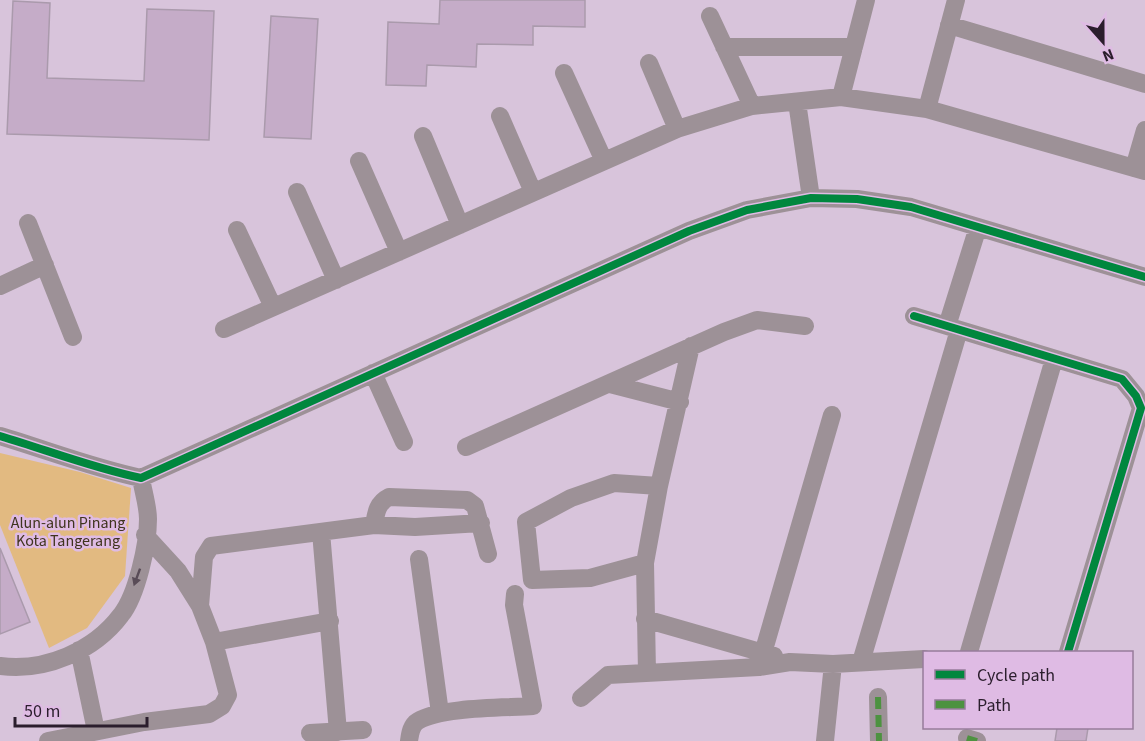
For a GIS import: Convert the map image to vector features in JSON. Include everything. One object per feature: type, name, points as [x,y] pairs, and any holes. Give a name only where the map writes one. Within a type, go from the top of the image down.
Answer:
[{"type":"street","points":[[841,97],[866,0]]},
{"type":"street","points":[[927,109],[956,0]]},
{"type":"street","points":[[710,16],[752,106]]},
{"type":"street","points":[[949,25],[1145,84]]},
{"type":"street","points":[[724,47],[854,47]]},
{"type":"street","points":[[649,63],[677,129]]},
{"type":"street","points":[[564,72],[604,161]]},
{"type":"street","points":[[224,329],[677,129],[752,106],[841,97],[927,109],[1139,170],[1145,130]]},
{"type":"street","points":[[797,102],[811,198]]},
{"type":"street","points":[[501,116],[533,192]]},
{"type":"street","points":[[423,136],[460,225]]},
{"type":"street","points":[[358,161],[399,252]]},
{"type":"street","points":[[297,192],[336,280]]},
{"type":"street","points":[[0,436],[76,458],[108,471],[141,478],[689,231],[747,210],[811,198],[857,199],[910,207],[1145,277]]},
{"type":"street","points":[[28,223],[73,337]]},
{"type":"street","points":[[861,662],[953,328],[978,227]]},
{"type":"street","points":[[237,230],[273,307]]},
{"type":"street","points":[[0,286],[45,266]]},
{"type":"street","points":[[914,316],[1122,379],[1136,396],[1141,408],[1068,651]]},
{"type":"street","points":[[466,447],[691,346],[757,320],[805,326]]},
{"type":"street","points":[[647,673],[645,563],[658,486],[680,402],[691,346]]},
{"type":"street","points":[[969,651],[1054,358]]},
{"type":"street","points":[[373,373],[404,442]]},
{"type":"street","points":[[610,384],[680,402]]},
{"type":"street","points":[[761,659],[832,415]]},
{"type":"street","points":[[0,666],[12,668],[52,663],[90,645],[122,614],[140,572],[148,519],[141,478]]},
{"type":"street","points":[[645,563],[590,578],[532,580],[526,522],[571,498],[614,483],[658,486]]},
{"type":"street","points":[[374,525],[377,507],[382,500],[389,497],[466,500],[475,506],[488,554]]},
{"type":"street","points":[[200,606],[204,557],[211,546],[374,525],[415,527],[481,522]]},
{"type":"street","points":[[321,532],[338,732]]},
{"type":"street","points":[[48,741],[96,731],[209,714],[222,706],[228,694],[214,642],[200,606],[178,571],[145,535]]},
{"type":"street","points":[[419,559],[440,713]]},
{"type":"street","points":[[409,741],[410,729],[416,721],[440,713],[533,706],[514,605],[515,594]]},
{"type":"street","points":[[645,619],[761,659]]},
{"type":"street","points":[[214,642],[330,621]]},
{"type":"street","points":[[80,650],[96,731]]},
{"type":"street","points":[[582,698],[608,675],[647,673],[761,659],[833,664],[923,659]]},
{"type":"street","points":[[825,741],[833,664]]},
{"type":"street","points":[[878,697],[879,741]]},
{"type":"street","points":[[310,733],[363,730]]},
{"type":"green space","name":"Alun-alun Pinang Kota Tangerang","points":[[0,453],[80,472],[131,488],[125,576],[87,628],[49,648],[0,525]]},
{"type":"building","points":[[440,0],[585,0],[585,27],[533,26],[533,45],[477,44],[476,67],[427,65],[426,86],[386,85],[388,22],[439,24]]},
{"type":"building","points":[[13,1],[50,3],[47,78],[144,81],[147,9],[214,11],[209,140],[7,134]]},
{"type":"building","points":[[271,16],[318,19],[311,139],[264,137]]},
{"type":"building","points":[[0,548],[30,622],[0,634]]},
{"type":"building","points":[[1057,729],[1088,729],[1086,741],[1055,741]]},
{"type":"marked path","points":[[878,697],[879,741]]},
{"type":"marked path","points":[[967,738],[977,741]]},
{"type":"cycle path","points":[[0,436],[141,478],[689,231],[747,210],[811,198],[857,199],[911,207],[1145,277]]},
{"type":"cycle path","points":[[914,316],[1122,379],[1136,396],[1141,408],[1068,651]]}]
